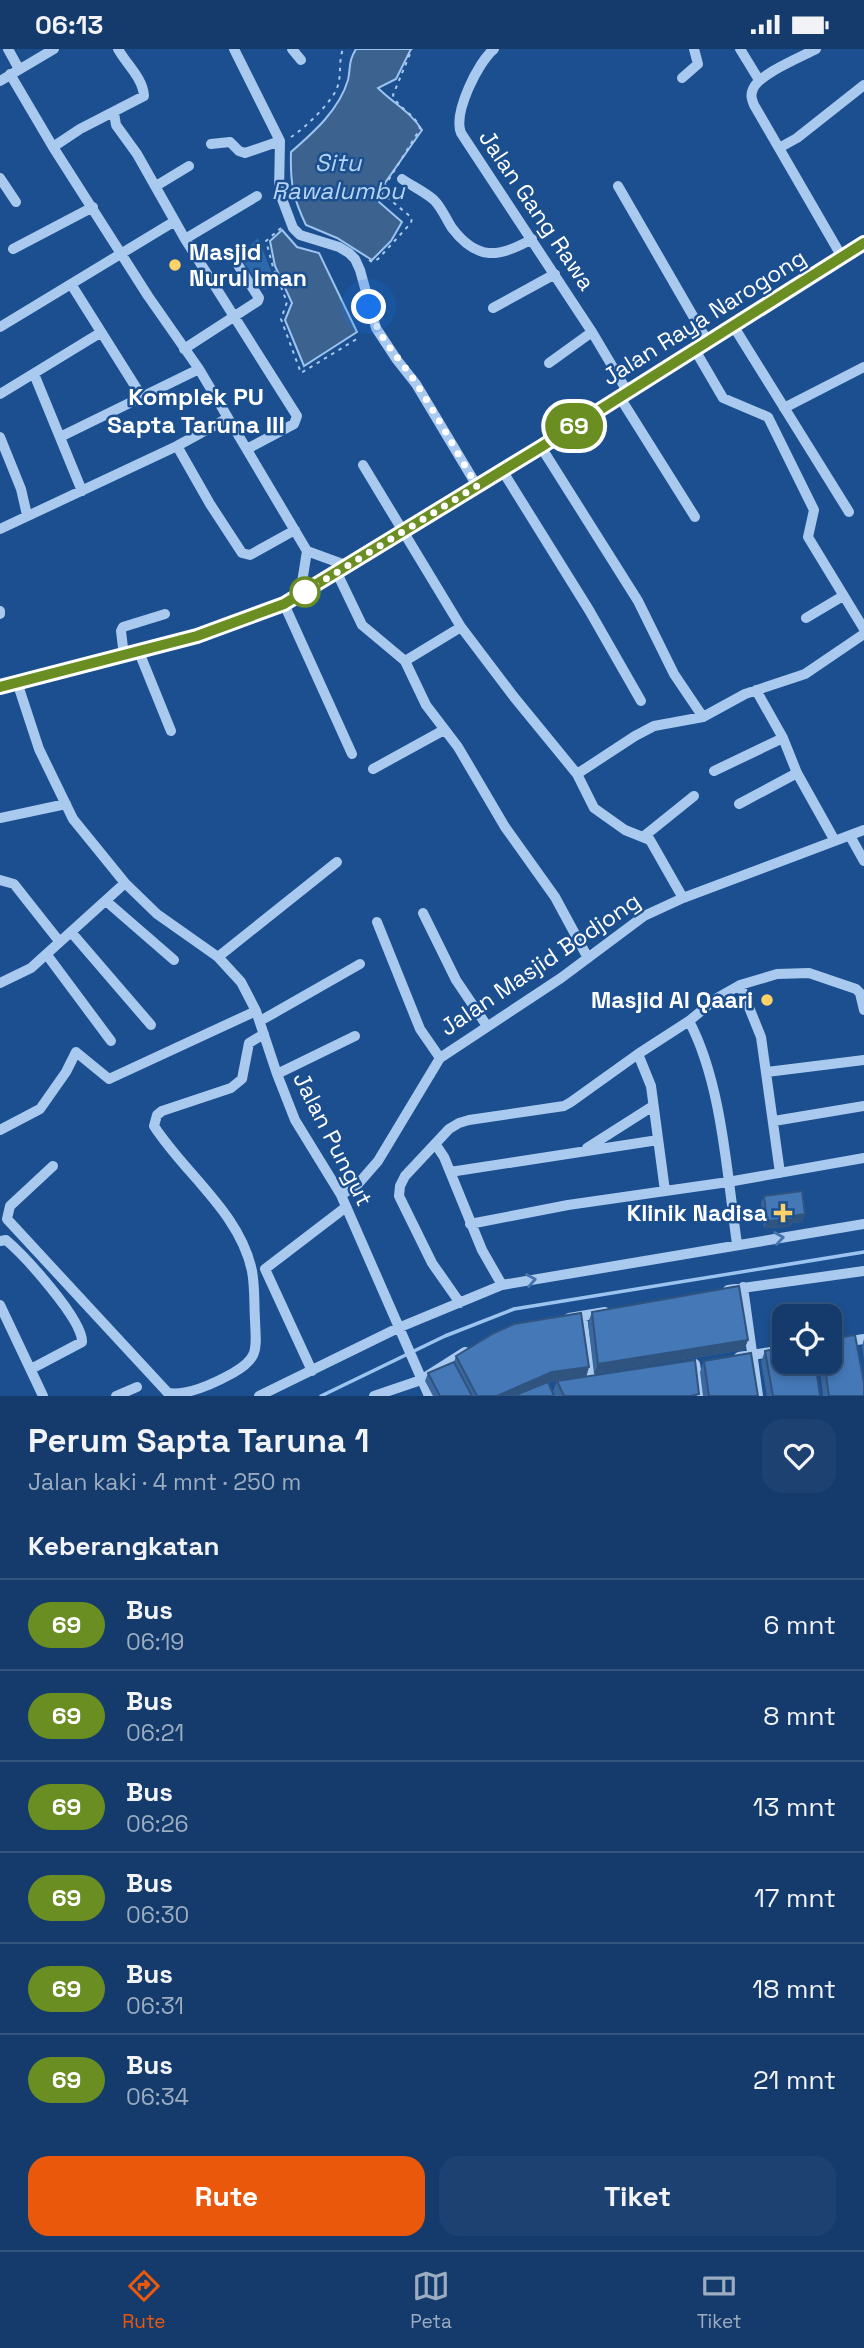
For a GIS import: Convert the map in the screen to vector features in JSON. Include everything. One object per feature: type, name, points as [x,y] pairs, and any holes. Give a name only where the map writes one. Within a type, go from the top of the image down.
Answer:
[{"type":"main road","name":"Jalan Raya Narogong","points":[[0,687],[197,636],[284,604],[734,327],[864,243]]},
{"type":"street","points":[[8,49],[15,71],[53,147],[199,369],[307,551],[343,569],[362,625],[405,661],[418,692],[443,730],[458,747],[505,827],[555,897],[588,958]]},
{"type":"street","points":[[0,81],[54,49]]},
{"type":"street","points":[[53,147],[80,129],[142,99],[144,93],[138,78],[117,49]]},
{"type":"street","points":[[234,49],[280,141],[279,191],[292,228],[300,235],[339,247],[355,259],[376,328],[416,384],[477,486]]},
{"type":"street","points":[[292,49],[301,60]]},
{"type":"street","name":"Jalan Gang Rawa","points":[[494,49],[482,62],[460,109],[458,126],[468,146],[592,332],[623,394],[695,517]]},
{"type":"street","points":[[682,78],[698,64],[694,49]]},
{"type":"street","points":[[740,49],[759,80]]},
{"type":"street","points":[[816,49],[759,80],[752,90],[752,101],[842,257]]},
{"type":"street","points":[[779,148],[797,138],[864,85]]},
{"type":"street","points":[[114,113],[116,125],[137,154],[185,239],[297,416],[294,424],[247,449]]},
{"type":"street","points":[[211,144],[230,142],[245,153],[280,141]]},
{"type":"street","points":[[156,186],[190,166]]},
{"type":"street","points":[[0,178],[16,202]]},
{"type":"street","points":[[402,179],[434,201],[464,242],[476,251],[496,254],[516,249],[532,239]]},
{"type":"street","points":[[618,186],[708,342]]},
{"type":"street","points":[[185,239],[257,196]]},
{"type":"street","points":[[13,249],[93,207]]},
{"type":"street","points":[[0,327],[175,221]]},
{"type":"street","points":[[184,349],[234,319],[259,298],[238,265]]},
{"type":"street","points":[[493,308],[555,274]]},
{"type":"street","points":[[71,284],[142,397]]},
{"type":"street","points":[[734,327],[849,512]]},
{"type":"street","points":[[550,363],[592,332]]},
{"type":"street","points":[[0,394],[100,333]]},
{"type":"street","points":[[577,774],[644,730],[663,723],[702,717],[731,699],[805,674],[864,632],[808,537],[814,510],[768,417],[723,398],[695,350]]},
{"type":"street","points":[[784,408],[864,367]]},
{"type":"street","points":[[60,437],[199,369]]},
{"type":"street","points":[[34,374],[82,491]]},
{"type":"street","points":[[0,529],[177,446],[228,418]]},
{"type":"street","points":[[0,437],[27,515]]},
{"type":"street","points":[[177,446],[242,553],[250,555],[295,530]]},
{"type":"street","points":[[541,447],[638,601],[674,674],[702,717]]},
{"type":"street","points":[[363,465],[461,627],[577,774],[591,803],[625,830],[652,842],[683,898]]},
{"type":"street","points":[[502,470],[589,610],[641,701]]},
{"type":"street","points":[[300,595],[307,551]]},
{"type":"street","points":[[806,618],[843,596]]},
{"type":"street","points":[[284,604],[352,754]]},
{"type":"street","points":[[124,656],[121,631],[123,627],[165,614]]},
{"type":"street","points":[[405,661],[461,627]]},
{"type":"street","points":[[139,652],[171,731]]},
{"type":"street","name":"Jalan Pungut","points":[[17,682],[39,749],[73,819],[125,883],[157,914],[218,957],[241,982],[258,1016],[295,1120],[341,1195],[429,1396]]},
{"type":"street","points":[[756,690],[783,739],[797,773],[835,841]]},
{"type":"street","points":[[373,769],[443,730]]},
{"type":"street","points":[[714,771],[783,739]]},
{"type":"street","points":[[739,804],[797,773]]},
{"type":"street","points":[[643,837],[694,796]]},
{"type":"street","points":[[0,818],[66,804]]},
{"type":"street","name":"Jalan Masjid Bodjong","points":[[341,1195],[358,1184],[378,1161],[440,1058],[561,978],[644,916],[683,898],[864,830]]},
{"type":"street","points":[[850,836],[864,861]]},
{"type":"street","points":[[218,957],[337,862]]},
{"type":"street","points":[[0,880],[14,884],[59,941]]},
{"type":"street","points":[[0,983],[31,968],[125,883]]},
{"type":"street","points":[[106,901],[174,960]]},
{"type":"street","points":[[423,913],[456,980],[487,1026]]},
{"type":"street","points":[[377,922],[420,1029],[440,1058]]},
{"type":"street","points":[[71,932],[151,1025]]},
{"type":"street","points":[[47,955],[111,1041]]},
{"type":"street","points":[[0,1130],[40,1109],[78,1051],[109,1079],[258,1016],[359,964]]},
{"type":"street","points":[[460,1303],[432,1263],[400,1196],[400,1186],[405,1176],[458,1123],[564,1106],[689,1021],[717,998],[740,985],[777,974],[809,973],[847,985],[860,993],[864,1010]]},
{"type":"street","points":[[740,985],[761,1037],[780,1173]]},
{"type":"street","points":[[689,1021],[706,1061],[724,1145],[737,1244]]},
{"type":"street","points":[[53,1166],[10,1206],[7,1219],[168,1393],[176,1395],[194,1392],[248,1364],[256,1349],[253,1274],[247,1254],[218,1206],[153,1126],[157,1115],[162,1111],[231,1087],[242,1079],[249,1044],[264,1034]]},
{"type":"street","points":[[277,1074],[355,1036]]},
{"type":"street","points":[[638,1054],[648,1078],[665,1191]]},
{"type":"street","points":[[768,1072],[864,1060]]},
{"type":"street","points":[[583,1151],[653,1106]]},
{"type":"street","points":[[774,1121],[864,1106]]},
{"type":"street","points":[[450,1172],[658,1140]]},
{"type":"street","points":[[436,1145],[444,1157],[482,1250],[502,1285]]},
{"type":"street","points":[[470,1224],[568,1205],[864,1159]]},
{"type":"street","points":[[312,1371],[265,1269],[346,1207]]},
{"type":"street","points":[[259,1396],[502,1285],[864,1224]]},
{"type":"street","points":[[1,1241],[6,1240],[18,1251],[62,1302],[78,1324],[82,1336],[82,1342],[31,1369]]},
{"type":"street","points":[[716,1292],[864,1271]]},
{"type":"street","points":[[743,1287],[758,1396]]},
{"type":"street","points":[[0,1305],[43,1396]]},
{"type":"street","points":[[562,1320],[622,1309]]},
{"type":"street","points":[[582,1316],[585,1382],[604,1379]]},
{"type":"street","points":[[842,1341],[860,1339],[857,1352]]},
{"type":"street","points":[[374,1396],[421,1380],[478,1344]]},
{"type":"street","points":[[722,1359],[772,1351]]},
{"type":"street","points":[[682,1366],[708,1362]]},
{"type":"street","points":[[695,1364],[700,1396]]},
{"type":"street","points":[[116,1396],[137,1387]]},
{"type":"path","points":[[280,141],[297,133],[336,90],[343,49]]},
{"type":"path","points":[[370,260],[372,262],[378,259],[411,223],[412,218],[381,192],[420,129],[419,123],[397,104],[393,95],[412,49]]},
{"type":"path","points":[[292,228],[280,228],[266,241],[287,302],[281,319],[300,373],[360,337]]},
{"type":"shaded area","points":[[258,238],[276,283],[264,290],[242,260],[247,249]]},
{"type":"water","name":"Situ Rawalumbu","points":[[356,49],[411,49],[396,79],[378,88],[422,130],[385,183],[379,202],[402,222],[391,241],[372,260],[337,238],[306,225],[295,198],[291,173],[291,152],[317,128],[339,101]]},
{"type":"water","points":[[282,230],[297,247],[319,253],[357,332],[304,366],[285,320],[292,303],[275,266],[270,241]]},
{"type":"building","points":[[802,1191],[805,1214],[793,1216],[793,1219],[767,1221],[764,1196]]},
{"type":"building","points":[[739,1286],[748,1340],[598,1364],[592,1312]]},
{"type":"building","points":[[581,1313],[589,1367],[552,1372],[497,1396],[477,1396],[456,1356],[514,1324]]},
{"type":"building","points":[[855,1335],[864,1396],[829,1396],[826,1374],[842,1374],[842,1337]]},
{"type":"building","points":[[772,1350],[772,1374],[817,1374],[820,1396],[773,1396],[765,1351]]},
{"type":"building","points":[[751,1353],[758,1396],[709,1396],[704,1361]]},
{"type":"building","points":[[695,1360],[699,1394],[690,1396],[564,1396],[557,1381]]},
{"type":"building","points":[[454,1362],[472,1396],[440,1396],[428,1373]]},
{"type":"building","points":[[548,1382],[554,1396],[518,1396],[518,1394]]},
{"type":"waterway","points":[[321,1396],[445,1336],[514,1309],[864,1252]]},
{"type":"bus line","name":"69","points":[[0,687],[197,636],[284,604],[541,447],[864,243]]},
{"type":"place","name":"Masjid Nurul Iman","points":[[175,265]]},
{"type":"place","name":"Masjid Al Qaari","points":[[767,1000]]},
{"type":"place","name":"Klinik Nadisa","points":[[783,1213]]},
{"type":"district","name":"Komplek PU Sapta Taruna III","points":[[196,410]]},
{"type":"route","points":[[305,592],[477,486],[416,384],[376,328],[369,307]]}]
